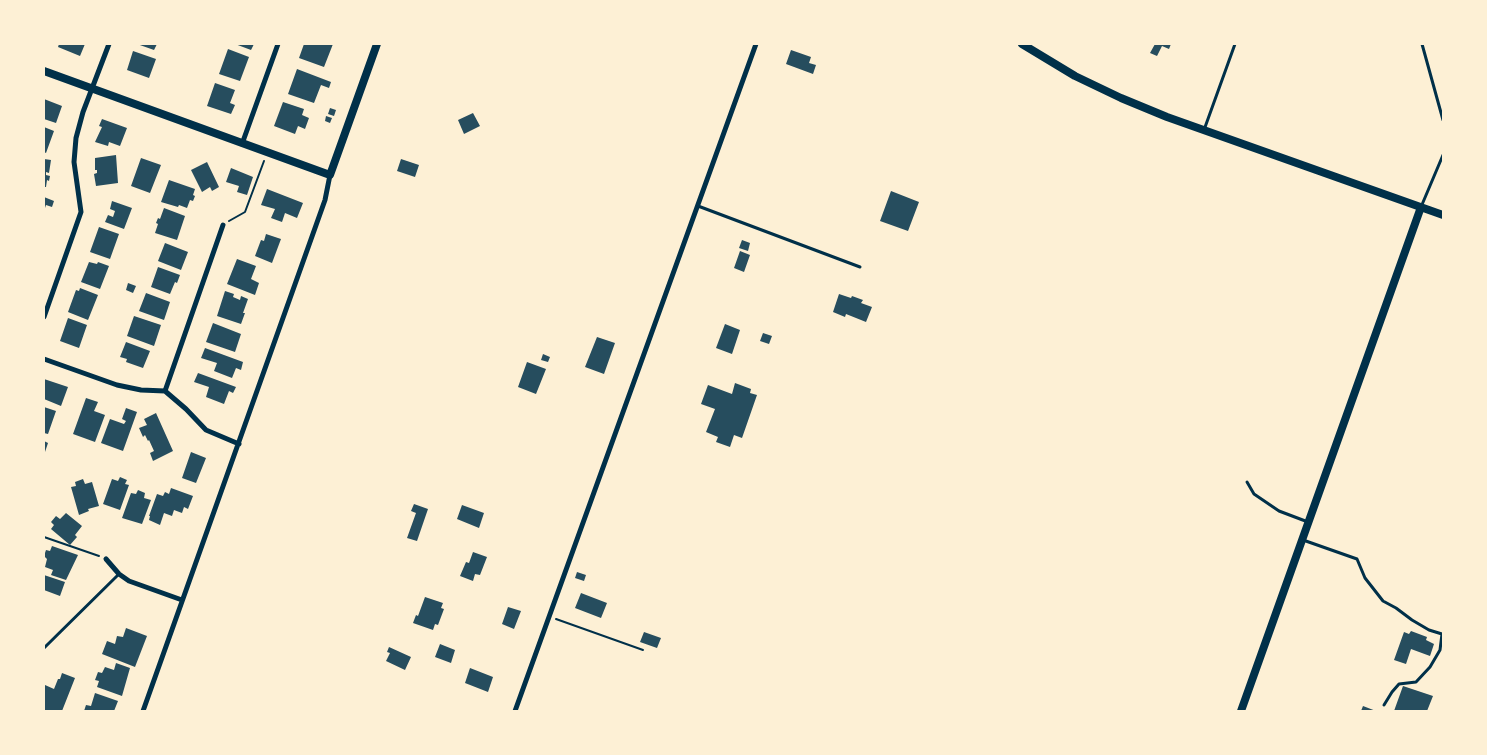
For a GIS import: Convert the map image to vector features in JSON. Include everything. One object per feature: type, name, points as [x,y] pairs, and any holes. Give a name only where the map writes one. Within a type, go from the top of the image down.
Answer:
[{"type":"street","points":[[44,317],[81,212],[74,162],[76,138],[83,112],[109,44]]},
{"type":"street","points":[[242,144],[278,44]]},
{"type":"street","points":[[143,711],[325,200],[330,175],[377,44]]},
{"type":"street","points":[[515,711],[756,44]]},
{"type":"street","points":[[1022,44],[1075,76],[1121,98],[1204,131],[1443,215]]},
{"type":"street","points":[[44,71],[330,175]]},
{"type":"street","points":[[1241,711],[1421,207]]},
{"type":"street","points":[[165,391],[223,225]]},
{"type":"street","points":[[44,358],[117,385],[141,390],[165,391],[206,430],[239,444]]},
{"type":"street","points":[[106,558],[119,574],[129,581],[182,600]]},
{"type":"lane","points":[[1204,131],[1235,44]]},
{"type":"lane","points":[[1422,44],[1443,120]]},
{"type":"lane","points":[[1421,207],[1443,155]]},
{"type":"lane","points":[[697,205],[860,267]]},
{"type":"lane","points":[[1247,482],[1254,494],[1279,511],[1309,522]]},
{"type":"lane","points":[[1302,540],[1357,559],[1365,578],[1383,600],[1429,630],[1442,634],[1440,650],[1430,666],[1416,682],[1398,684],[1384,705]]},
{"type":"lane","points":[[44,648],[119,574]]},
{"type":"path","points":[[223,225],[245,212],[267,153]]},
{"type":"path","points":[[44,537],[106,558]]},
{"type":"path","points":[[549,617],[643,650]]},
{"type":"building","points":[[59,44],[85,44],[80,56],[58,47]]},
{"type":"building","points":[[137,44],[157,44],[154,50]]},
{"type":"building","points":[[235,44],[254,44],[251,50]]},
{"type":"building","points":[[304,44],[333,44],[324,67],[299,58]]},
{"type":"building","points":[[1155,44],[1171,44],[1169,49],[1162,46],[1157,56],[1150,53]]},
{"type":"building","points":[[228,49],[249,57],[240,81],[219,74]]},
{"type":"building","points":[[791,50],[811,57],[809,63],[816,65],[813,74],[786,64]]},
{"type":"building","points":[[133,51],[156,59],[149,78],[127,70]]},
{"type":"building","points":[[297,69],[331,82],[329,88],[321,85],[314,103],[288,94]]},
{"type":"building","points":[[215,83],[235,90],[230,103],[235,105],[231,114],[207,106]]},
{"type":"building","points":[[44,99],[62,106],[56,123],[44,119]]},
{"type":"building","points":[[283,102],[304,109],[302,115],[309,118],[305,129],[298,126],[295,134],[274,126]]},
{"type":"building","points":[[330,108],[336,110],[334,116],[328,114]]},
{"type":"building","points":[[473,113],[480,126],[464,134],[458,120]]},
{"type":"building","points":[[326,116],[332,118],[330,123],[325,121]]},
{"type":"building","points":[[102,119],[127,128],[120,146],[109,142],[108,146],[95,142],[102,127],[99,126]]},
{"type":"building","points":[[44,127],[54,131],[46,153],[44,152]]},
{"type":"building","points":[[116,155],[118,183],[96,186],[94,174],[97,173],[97,170],[95,170],[95,158]]},
{"type":"building","points":[[141,158],[161,165],[150,193],[131,186]]},
{"type":"building","points":[[44,159],[51,160],[49,173],[46,172],[46,175],[50,176],[46,187],[44,187]]},
{"type":"building","points":[[401,159],[419,165],[415,177],[397,171]]},
{"type":"building","points":[[207,162],[219,187],[212,191],[210,187],[202,192],[191,170]]},
{"type":"building","points":[[231,168],[253,177],[247,195],[237,192],[239,186],[226,182]]},
{"type":"building","points":[[169,180],[195,189],[193,201],[190,200],[187,208],[161,202]]},
{"type":"building","points":[[267,189],[303,203],[297,218],[285,213],[282,222],[271,218],[275,209],[261,205]]},
{"type":"building","points":[[891,191],[919,202],[908,231],[880,221]]},
{"type":"building","points":[[44,197],[54,201],[52,207],[46,205],[44,211]]},
{"type":"building","points":[[112,201],[132,208],[124,229],[105,222],[108,215],[113,217],[115,211],[110,209]]},
{"type":"building","points":[[164,208],[185,216],[177,240],[155,233],[158,224],[156,223],[158,218],[160,219]]},
{"type":"building","points":[[99,227],[119,234],[110,259],[90,252]]},
{"type":"building","points":[[266,234],[281,239],[272,263],[255,256],[261,240],[264,241]]},
{"type":"building","points":[[742,240],[750,243],[748,251],[739,248]]},
{"type":"building","points":[[165,243],[188,252],[181,270],[158,261]]},
{"type":"building","points":[[740,251],[750,255],[744,272],[734,268]]},
{"type":"building","points":[[237,259],[256,266],[251,279],[259,283],[255,295],[227,284]]},
{"type":"building","points":[[89,262],[97,264],[98,262],[109,266],[100,289],[81,282]]},
{"type":"building","points":[[158,267],[180,275],[170,294],[151,287]]},
{"type":"building","points":[[128,283],[136,286],[133,293],[126,290]]},
{"type":"building","points":[[80,288],[98,295],[88,320],[68,312],[76,290],[79,291]]},
{"type":"building","points":[[225,291],[234,294],[233,297],[240,300],[241,296],[248,299],[241,324],[217,316]]},
{"type":"building","points":[[146,293],[170,302],[164,320],[139,311]]},
{"type":"building","points":[[839,294],[863,300],[861,303],[872,307],[866,322],[846,314],[845,317],[833,312]]},
{"type":"building","points":[[134,316],[161,325],[154,346],[127,336]]},
{"type":"building","points":[[68,318],[87,325],[79,348],[60,341]]},
{"type":"building","points":[[213,323],[241,334],[235,352],[206,342]]},
{"type":"building","points":[[725,324],[740,330],[732,354],[716,348]]},
{"type":"building","points":[[763,333],[772,336],[769,344],[760,341]]},
{"type":"building","points":[[597,337],[615,343],[604,374],[585,367]]},
{"type":"building","points":[[126,342],[150,351],[143,368],[126,362],[127,359],[120,357]]},
{"type":"building","points":[[205,348],[243,362],[241,370],[236,368],[232,378],[214,371],[217,363],[201,358]]},
{"type":"building","points":[[543,354],[550,357],[548,362],[541,360]]},
{"type":"building","points":[[527,362],[546,369],[536,394],[518,387]]},
{"type":"building","points":[[198,373],[236,387],[233,393],[229,391],[224,404],[206,397],[209,387],[194,382]]},
{"type":"building","points":[[44,379],[68,387],[61,406],[44,399]]},
{"type":"building","points":[[735,383],[751,389],[750,393],[757,395],[742,438],[734,435],[730,447],[716,442],[718,437],[706,432],[715,409],[701,404],[708,385],[732,394]]},
{"type":"building","points":[[86,398],[98,402],[94,411],[105,415],[95,442],[73,434]]},
{"type":"building","points":[[44,407],[56,411],[48,434],[44,433]]},
{"type":"building","points":[[126,408],[137,412],[123,451],[101,443],[110,419],[124,424],[126,421],[122,419]]},
{"type":"building","points":[[156,413],[173,451],[153,461],[150,453],[154,451],[149,440],[145,435],[143,437],[139,428],[147,425],[144,419]]},
{"type":"building","points":[[44,441],[48,443],[44,455]]},
{"type":"building","points":[[191,452],[206,458],[196,483],[182,478]]},
{"type":"building","points":[[120,477],[127,480],[125,484],[129,485],[120,510],[103,504],[112,479],[118,481]]},
{"type":"building","points":[[83,479],[85,484],[92,482],[99,506],[88,509],[89,511],[79,515],[71,487],[76,486],[75,482]]},
{"type":"building","points":[[171,488],[193,496],[188,509],[184,507],[182,513],[174,510],[172,516],[164,513],[160,525],[149,520],[157,494],[163,496],[165,492],[169,494]]},
{"type":"building","points":[[138,490],[145,493],[144,498],[151,500],[142,524],[122,518],[131,493],[136,494]]},
{"type":"building","points":[[414,504],[428,509],[417,541],[407,538],[416,513],[411,511]]},
{"type":"building","points":[[462,505],[484,513],[479,528],[457,519]]},
{"type":"building","points":[[66,513],[82,526],[75,535],[77,537],[70,545],[51,529],[54,525],[51,522],[56,516],[60,519]]},
{"type":"building","points":[[52,546],[78,555],[66,580],[51,575],[53,570],[45,567],[47,559],[44,556],[46,550],[50,551]]},
{"type":"building","points":[[473,552],[487,557],[480,575],[475,574],[473,581],[460,576],[466,562],[469,563]]},
{"type":"building","points":[[577,572],[586,575],[584,581],[575,578]]},
{"type":"building","points":[[44,575],[65,582],[60,596],[44,590]]},
{"type":"building","points":[[581,593],[607,603],[601,618],[575,608]]},
{"type":"building","points":[[425,597],[443,603],[441,608],[444,609],[438,625],[435,624],[433,630],[413,623],[416,615],[418,616]]},
{"type":"building","points":[[508,607],[521,611],[514,629],[502,624]]},
{"type":"building","points":[[126,628],[147,636],[135,667],[102,654],[107,641],[115,644],[117,636],[123,637]]},
{"type":"building","points":[[1411,631],[1427,637],[1426,640],[1434,644],[1430,656],[1411,649],[1406,664],[1394,660],[1404,632],[1409,634]]},
{"type":"building","points":[[644,632],[661,638],[657,648],[640,642]]},
{"type":"building","points":[[440,644],[455,650],[451,663],[435,657]]},
{"type":"building","points":[[389,647],[411,657],[405,670],[386,661],[390,653],[387,652]]},
{"type":"building","points":[[116,663],[130,668],[122,696],[97,687],[99,681],[95,680],[98,672],[102,673],[105,667],[114,670]]},
{"type":"building","points":[[470,668],[493,677],[488,692],[465,683]]},
{"type":"building","points":[[62,673],[75,678],[62,711],[44,710],[45,685],[54,689]]},
{"type":"building","points":[[1403,686],[1433,696],[1427,711],[1394,711]]},
{"type":"building","points":[[95,693],[118,701],[114,711],[84,711],[86,705],[91,706]]},
{"type":"building","points":[[1363,706],[1376,711],[1361,711]]}]
